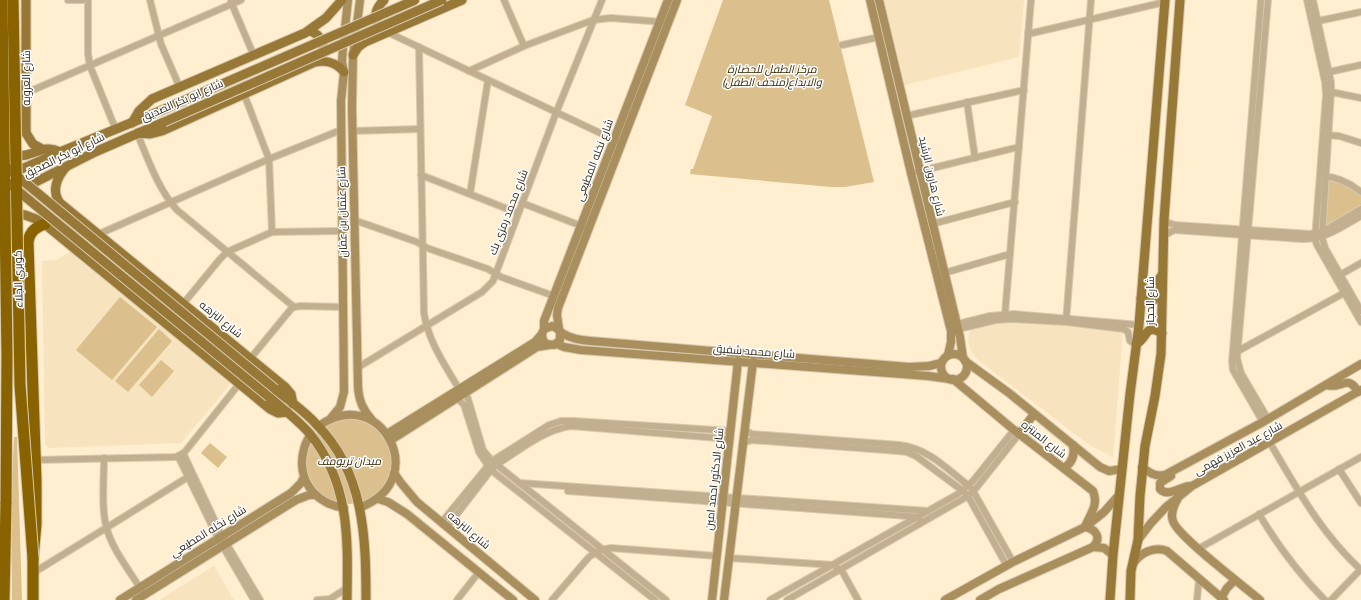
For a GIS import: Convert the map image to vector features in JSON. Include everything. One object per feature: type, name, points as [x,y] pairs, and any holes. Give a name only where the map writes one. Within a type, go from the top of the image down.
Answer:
[{"type":"highway","name":"كوبري الجلاء","points":[[2,0],[8,363],[6,502]]},
{"type":"highway","name":"كوبري الجلاء","points":[[13,0],[20,385],[33,558]]},
{"type":"highway","points":[[33,600],[33,558],[36,524],[28,259],[30,236],[41,221]]},
{"type":"highway","points":[[0,257],[16,252],[28,259]]},
{"type":"highway","points":[[0,458],[2,486],[6,502],[4,600]]},
{"type":"main road","name":"شارع العروبه","points":[[26,0],[26,133],[33,144],[42,149]]},
{"type":"main road","name":"شارع ابو بكر الصديق","points":[[132,123],[139,111],[149,101],[310,31],[326,18],[342,0]]},
{"type":"main road","points":[[384,0],[377,8],[375,16],[378,25],[387,32]]},
{"type":"main road","name":"شارع ابو بكر الصديق","points":[[0,177],[116,130],[415,0]]},
{"type":"main road","name":"شارع ابو بكر الصديق","points":[[137,133],[442,0]]},
{"type":"main road","points":[[353,55],[360,45],[462,0]]},
{"type":"main road","name":"شارع الحجاز","points":[[1130,600],[1131,571],[1138,540],[1142,467],[1159,375],[1162,334],[1164,220],[1180,0]]},
{"type":"main road","name":"شارع الحجاز","points":[[1110,600],[1119,495],[1139,325],[1165,1]]},
{"type":"main road","points":[[310,31],[318,35],[323,44],[321,57],[315,62]]},
{"type":"main road","points":[[315,62],[326,61],[333,63],[344,72]]},
{"type":"main road","name":"شارع ابو بكر الصديق","points":[[137,133],[146,134],[162,131],[315,62]]},
{"type":"main road","points":[[0,101],[8,102],[16,98],[19,92],[22,77],[26,71]]},
{"type":"main road","name":"شارع أبو بكر الصديق","points":[[0,200],[66,166],[137,133]]},
{"type":"main road","points":[[0,152],[7,155],[19,156],[42,149],[52,149],[60,152]]},
{"type":"main road","points":[[0,162],[293,404]]},
{"type":"main road","points":[[41,221],[38,208],[42,201],[48,196],[55,194],[57,182],[66,166]]},
{"type":"main road","points":[[0,177],[269,397],[287,412],[310,435],[322,451],[334,473],[344,508],[346,525],[347,600]]},
{"type":"main road","name":"شارع النزهه","points":[[55,194],[62,205],[288,390],[293,404],[319,426],[347,465],[355,485],[360,507]]},
{"type":"main road","points":[[0,212],[25,214],[41,221],[274,412],[287,412]]},
{"type":"main road","points":[[1141,298],[1148,302],[1154,300],[1157,282],[1162,275]]},
{"type":"main road","points":[[1136,344],[1140,342],[1146,332],[1150,329],[1154,329],[1162,334]]},
{"type":"main road","points":[[360,507],[364,550],[366,600]]},
{"type":"street","points":[[68,0],[82,0]]},
{"type":"street","points":[[88,0],[88,54],[90,66],[116,130]]},
{"type":"street","points":[[150,0],[159,36],[180,88]]},
{"type":"street","points":[[26,93],[159,36],[231,2],[241,0]]},
{"type":"street","name":"شارع عثمان بن عفان","points":[[331,418],[340,407],[344,392],[341,101],[344,72],[342,62],[348,0]]},
{"type":"street","name":"شارع عثمان بن عفان","points":[[360,0],[353,55],[352,131],[357,370],[358,396],[361,405],[372,420]]},
{"type":"street","points":[[504,0],[524,46]]},
{"type":"street","name":"شارع محمد رمزى بك","points":[[357,370],[488,287],[496,274],[556,113],[602,0]]},
{"type":"street","name":"شارع نخله المطيعى","points":[[389,437],[536,344],[543,331],[544,320],[668,0]]},
{"type":"street","name":"شارع نخله المطيعى","points":[[560,330],[557,322],[558,308],[677,0]]},
{"type":"street","name":"شارع هارون الرشيد","points":[[870,0],[883,36],[906,116],[915,172],[932,224],[944,273],[954,328],[948,355]]},
{"type":"street","name":"شارع هارون الرشيد","points":[[879,0],[883,36],[915,172],[954,328],[964,359]]},
{"type":"street","points":[[1005,314],[1031,0]]},
{"type":"street","points":[[1067,320],[1091,0]]},
{"type":"street","points":[[1261,0],[1237,358],[1241,373],[1266,421]]},
{"type":"street","points":[[1266,421],[1237,377],[1233,370],[1232,362],[1268,0]]},
{"type":"street","points":[[1307,0],[1325,88],[1326,135]]},
{"type":"street","points":[[1313,0],[1332,92],[1326,135],[1317,246],[1361,322]]},
{"type":"street","points":[[1028,34],[1089,20],[1154,2],[1165,1]]},
{"type":"street","points":[[231,2],[254,56]]},
{"type":"street","points":[[1318,21],[1361,12]]},
{"type":"street","points":[[468,71],[524,46],[594,20],[611,18],[660,21],[668,24]]},
{"type":"street","points":[[387,32],[622,143]]},
{"type":"street","points":[[842,45],[883,36]]},
{"type":"street","points":[[419,47],[424,313],[426,327],[430,338],[463,390],[483,450],[492,466],[522,485],[666,600]]},
{"type":"street","points":[[1329,72],[1361,65]]},
{"type":"street","points":[[470,194],[488,80]]},
{"type":"street","points":[[906,116],[1024,90]]},
{"type":"street","points":[[1332,92],[1361,98]]},
{"type":"street","points":[[244,94],[268,159],[272,232]]},
{"type":"street","points":[[967,102],[975,158]]},
{"type":"street","points":[[352,131],[420,129]]},
{"type":"street","points":[[99,234],[268,159],[341,130]]},
{"type":"street","points":[[137,133],[163,191],[177,210],[294,307]]},
{"type":"street","points":[[1326,135],[1349,139],[1361,143]]},
{"type":"street","points":[[915,172],[1019,147]]},
{"type":"street","points":[[421,175],[518,214]]},
{"type":"street","points":[[1323,176],[1341,179],[1361,192]]},
{"type":"street","points":[[932,224],[1015,202]]},
{"type":"street","points":[[522,203],[589,228]]},
{"type":"street","points":[[1318,235],[1361,209]]},
{"type":"street","points":[[1164,236],[1175,230],[1318,235],[1361,216]]},
{"type":"street","points":[[354,220],[417,242],[429,249],[488,269],[501,277],[554,296]]},
{"type":"street","points":[[1164,220],[1176,225],[1245,232]]},
{"type":"street","points":[[183,304],[227,252],[272,232],[342,231]]},
{"type":"street","points":[[1318,235],[1360,309]]},
{"type":"street","points":[[944,273],[1010,254]]},
{"type":"street","points":[[1340,275],[1361,263]]},
{"type":"street","points":[[1238,351],[1344,293]]},
{"type":"street","points":[[250,359],[294,307],[343,307]]},
{"type":"street","points":[[954,328],[990,316],[1005,314],[1139,325]]},
{"type":"street","points":[[954,328],[1004,319],[1067,320],[1124,329],[1128,332],[1130,340],[1136,344]]},
{"type":"street","points":[[552,326],[560,330],[560,340],[553,344],[543,339],[543,331],[552,326]]},
{"type":"street","name":"شارع محمد شفيق","points":[[560,330],[570,337],[583,341],[909,367],[941,363]]},
{"type":"street","points":[[567,347],[567,342],[570,337]]},
{"type":"street","name":"شارع نخله المطيعى","points":[[536,344],[553,344]]},
{"type":"street","name":"شارع محمد شفيق","points":[[553,344],[581,350],[920,375],[951,379]]},
{"type":"street","points":[[956,354],[964,359],[966,366],[965,372],[961,377],[951,379],[942,373],[941,363],[948,355],[956,354]]},
{"type":"street","name":"شارع المنتزه","points":[[964,359],[1104,470],[1109,471],[1122,469]]},
{"type":"street","name":"شارع الدكتور احمد امين","points":[[712,600],[738,361]]},
{"type":"street","points":[[724,600],[753,362]]},
{"type":"street","name":"شارع عبد العزيز فهمى","points":[[1142,467],[1156,476],[1165,475],[1266,421],[1361,364]]},
{"type":"street","points":[[344,392],[348,394],[352,392],[354,376],[357,370]]},
{"type":"street","name":"شارع المنتزه","points":[[951,379],[1016,432],[1089,487],[1095,496],[1095,506],[1085,527]]},
{"type":"street","points":[[1326,385],[1333,386],[1351,383],[1359,391]]},
{"type":"street","points":[[35,460],[180,455],[239,384]]},
{"type":"street","name":"شارع نخله المطيعى","points":[[389,437],[457,398],[463,390]]},
{"type":"street","name":"شارع عبد العزيز فهمى","points":[[1138,540],[1166,507],[1192,486],[1359,391]]},
{"type":"street","points":[[457,398],[464,405],[479,452],[492,466],[655,600]]},
{"type":"street","points":[[787,600],[965,493],[969,486],[1016,432],[1034,414]]},
{"type":"street","points":[[319,426],[331,418],[341,415],[362,416],[372,420],[380,426],[389,437],[395,456],[394,473],[391,482],[378,498],[370,504],[360,507]]},
{"type":"street","points":[[444,525],[492,466],[538,431],[561,421],[573,420],[730,435]]},
{"type":"street","points":[[745,428],[752,434],[909,446],[919,449],[928,454],[969,486],[973,491],[1010,564]]},
{"type":"street","points":[[770,600],[898,528],[920,520],[928,511],[965,493],[973,491],[1016,432]]},
{"type":"street","points":[[310,435],[304,448],[302,463],[304,477],[309,487],[324,502],[333,506],[344,508]]},
{"type":"street","points":[[743,445],[751,440],[907,452],[924,460],[965,493],[1010,564]]},
{"type":"street","points":[[1270,443],[1312,513],[1326,533],[1342,552],[1361,570],[1331,600]]},
{"type":"street","points":[[1064,468],[1072,459],[1074,450],[1073,445]]},
{"type":"street","points":[[180,455],[188,477],[220,537],[260,600]]},
{"type":"street","points":[[180,455],[220,537]]},
{"type":"street","points":[[1198,548],[1361,456]]},
{"type":"street","points":[[104,458],[104,515],[106,528],[112,543],[142,591]]},
{"type":"street","points":[[1178,468],[1173,474],[1160,483],[1160,489],[1165,493],[1168,493],[1185,486],[1192,486]]},
{"type":"street","points":[[1339,469],[1361,503]]},
{"type":"street","name":"شارع النزهه","points":[[394,473],[408,493],[444,525],[535,600]]},
{"type":"street","points":[[33,573],[188,477]]},
{"type":"street","name":"شارع نخله المطيعي","points":[[136,600],[142,591],[220,537],[291,493],[301,483],[304,477]]},
{"type":"street","points":[[522,485],[736,501],[894,515],[920,520]]},
{"type":"street","name":"شارع نخله المطيعي","points":[[120,600],[142,591],[225,545],[296,500],[309,495],[316,495]]},
{"type":"street","points":[[945,600],[1010,564],[1085,527],[1104,512],[1119,495]]},
{"type":"street","points":[[1180,495],[1172,511],[1173,523],[1176,528],[1260,600]]},
{"type":"street","points":[[378,498],[388,502],[407,514],[513,600]]},
{"type":"street","points":[[736,501],[928,511]]},
{"type":"street","points":[[1259,514],[1273,538],[1290,562],[1325,600]]},
{"type":"street","points":[[894,515],[897,520],[898,528]]},
{"type":"street","points":[[980,600],[989,598],[1093,547],[1097,543],[1098,537],[1096,532],[1091,528],[1085,527]]},
{"type":"street","points":[[225,545],[254,600]]},
{"type":"street","points":[[1093,547],[1104,548],[1113,555]]},
{"type":"street","points":[[552,600],[589,557],[602,549],[611,548],[717,556]]},
{"type":"street","points":[[1131,571],[1137,559],[1143,553],[1151,550],[1163,550],[1170,553],[1223,599],[1227,588],[1235,580]]},
{"type":"street","points":[[729,558],[833,565],[840,568],[858,600]]},
{"type":"street","points":[[457,600],[479,572]]},
{"type":"street","points":[[1197,600],[1199,579]]},
{"type":"street","points":[[317,600],[330,598],[347,588]]},
{"type":"shaded area","points":[[884,0],[1024,0],[1019,57],[905,85]]},
{"type":"shaded area","points":[[71,251],[233,381],[181,443],[49,448],[45,444],[42,261],[57,260]]},
{"type":"shaded area","points":[[1011,320],[1123,330],[1113,457],[1091,446],[1072,432],[977,359],[971,351],[968,341],[972,328]]},
{"type":"shaded area","points":[[214,566],[234,600],[159,600]]},
{"type":"green space","name":"مركز الطفل للحضارة والابداع(متحف الطفل)","points":[[723,0],[829,0],[874,182],[845,187],[831,187],[690,174],[712,116],[685,105]]},
{"type":"green space","points":[[1325,176],[1361,192],[1361,209],[1322,232]]},
{"type":"green space","points":[[120,297],[157,327],[112,380],[76,350]]},
{"type":"green space","points":[[159,329],[172,341],[128,392],[115,381]]},
{"type":"green space","points":[[161,360],[174,371],[152,397],[139,385]]},
{"type":"green space","name":"ميدان تريومف","points":[[349,418],[357,419],[373,425],[385,437],[391,453],[391,469],[385,485],[373,497],[357,503],[349,504],[341,503],[325,497],[313,485],[307,469],[306,461],[307,453],[313,437],[325,425],[341,419]]},
{"type":"green space","points":[[14,437],[17,437],[22,600],[12,600],[11,502]]},
{"type":"green space","points":[[210,443],[227,457],[218,468],[201,453]]}]
